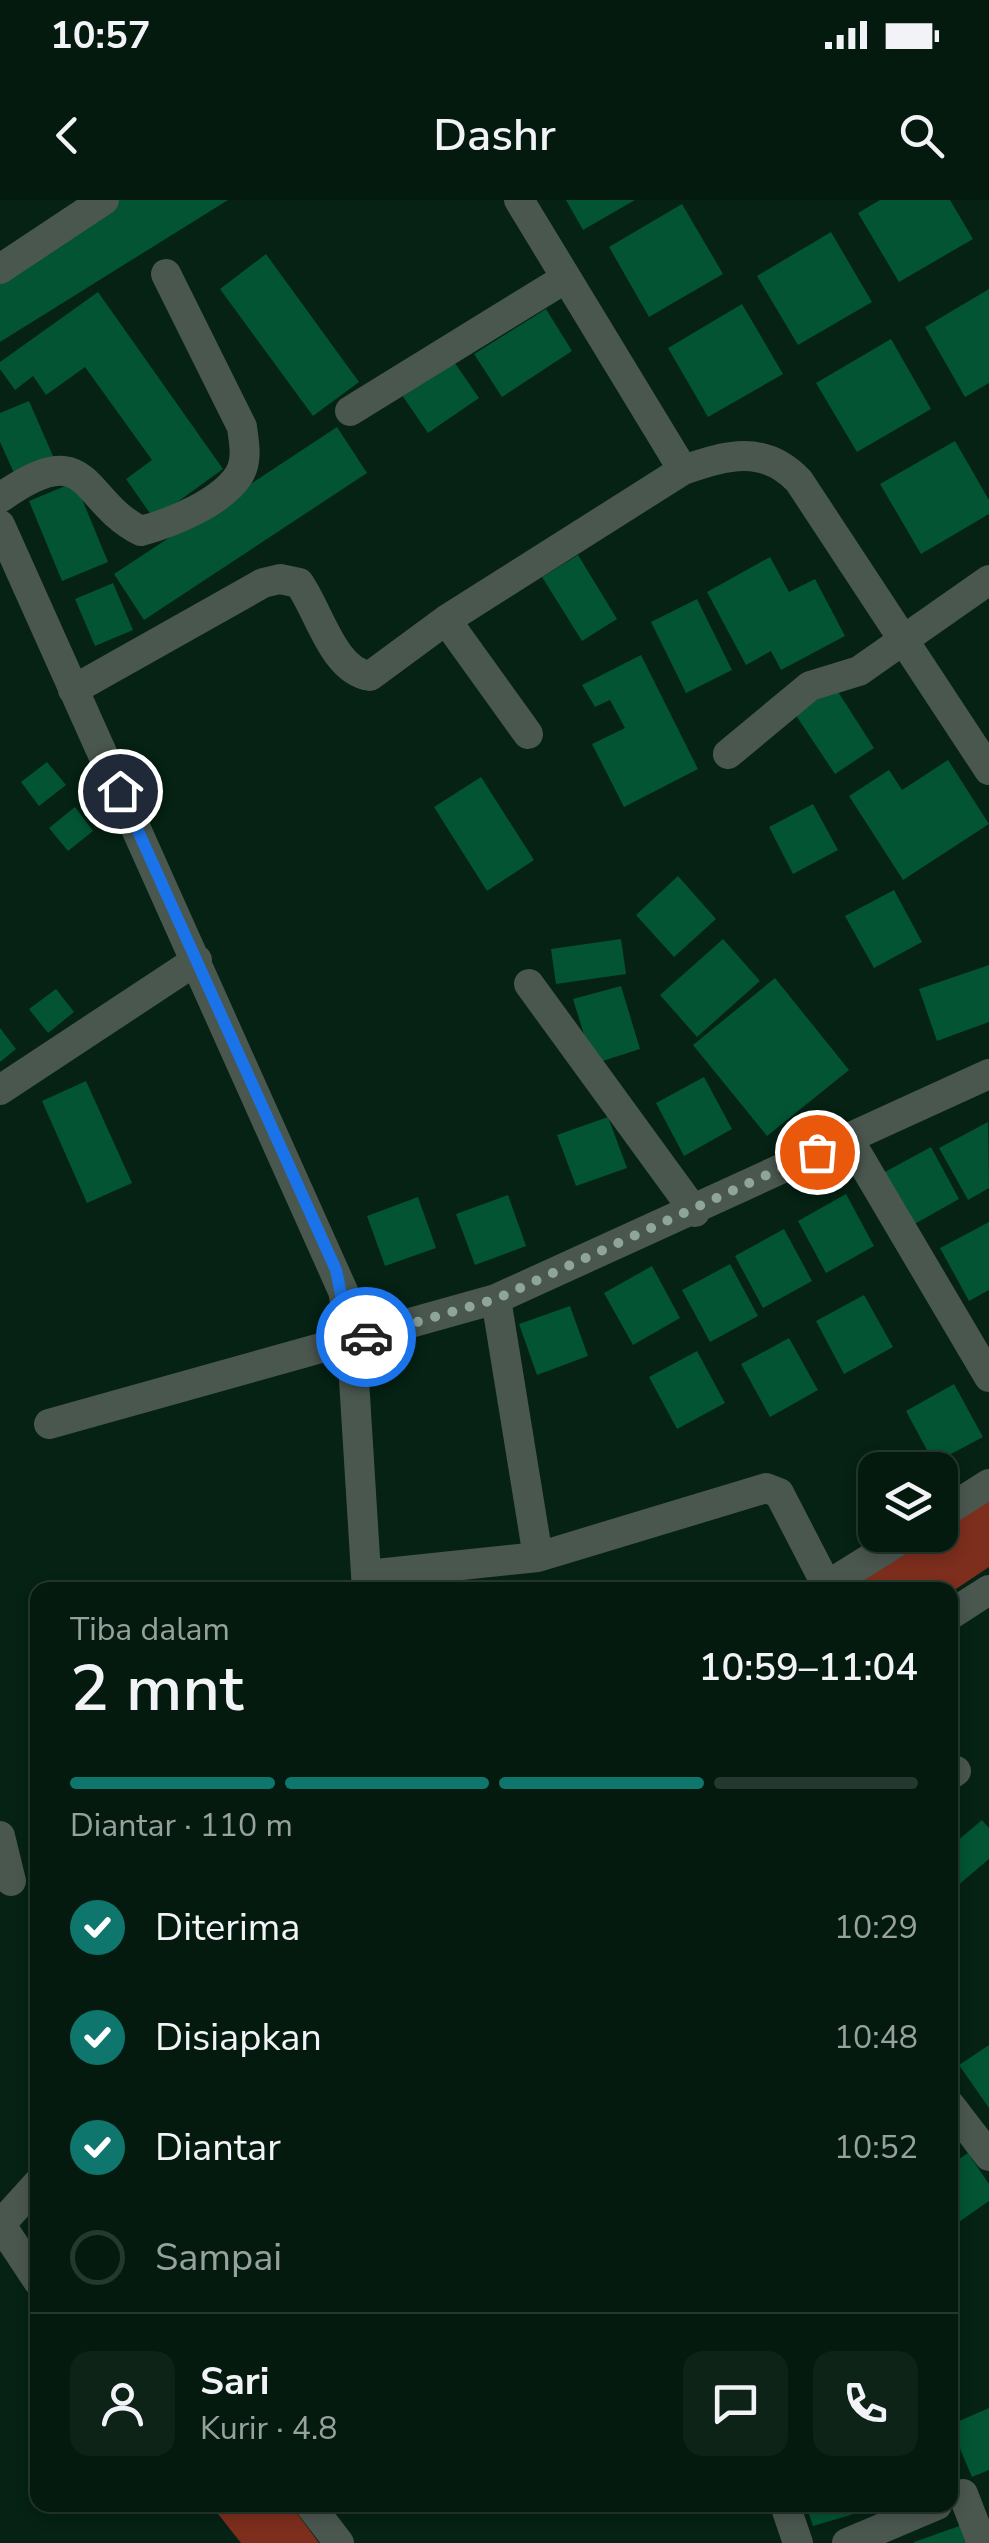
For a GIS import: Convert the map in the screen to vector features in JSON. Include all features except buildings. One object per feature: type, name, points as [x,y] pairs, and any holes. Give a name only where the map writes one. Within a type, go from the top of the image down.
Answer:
[{"type":"street","points":[[519,200],[683,470]]},
{"type":"street","points":[[0,268],[88,204]]},
{"type":"street","points":[[0,498],[48,473],[74,473],[93,484],[124,523],[140,531],[167,524],[224,490],[240,474],[246,454],[242,427],[166,274]]},
{"type":"street","points":[[350,411],[566,278]]},
{"type":"street","points":[[73,690],[263,583],[280,579],[300,582],[342,661],[356,674],[381,672],[446,620],[683,470],[731,457],[758,456],[782,463],[799,481],[989,770]]},
{"type":"street","points":[[0,525],[11,574],[73,690],[336,1270],[351,1342],[367,1582],[538,1556],[766,1488],[780,1493],[821,1582]]},
{"type":"street","points":[[728,754],[810,686],[859,671],[989,580]]},
{"type":"street","points":[[446,620],[528,734]]},
{"type":"street","points":[[0,1090],[197,960]]},
{"type":"street","points":[[529,984],[695,1212]]},
{"type":"street","points":[[49,1424],[496,1299],[695,1212],[989,1074]]},
{"type":"street","points":[[848,1138],[989,1377]]},
{"type":"street","points":[[496,1299],[538,1556]]},
{"type":"street","points":[[958,1504],[989,1484]]},
{"type":"street","points":[[834,1582],[881,1552]]},
{"type":"street","points":[[958,1610],[989,1590]]},
{"type":"street","points":[[0,1836],[11,1881]]},
{"type":"street","points":[[958,2115],[989,2156]]},
{"type":"street","points":[[30,2192],[0,2225],[30,2270]]},
{"type":"street","points":[[960,2495],[982,2543]]},
{"type":"street","points":[[315,2512],[338,2543]]},
{"type":"street","points":[[788,2512],[798,2543]]},
{"type":"street","points":[[847,2543],[920,2512]]},
{"type":"shaded area","points":[[989,1501],[989,1567],[958,1588],[958,1582],[857,1582],[906,1552],[958,1552],[958,1520]]},
{"type":"shaded area","points":[[217,2512],[296,2512],[319,2543],[241,2543]]},
{"type":"way so far","points":[[366,1337],[496,1299],[695,1212],[817,1152]]},
{"type":"route","points":[[120,791],[336,1270],[351,1342],[366,1337]]}]
